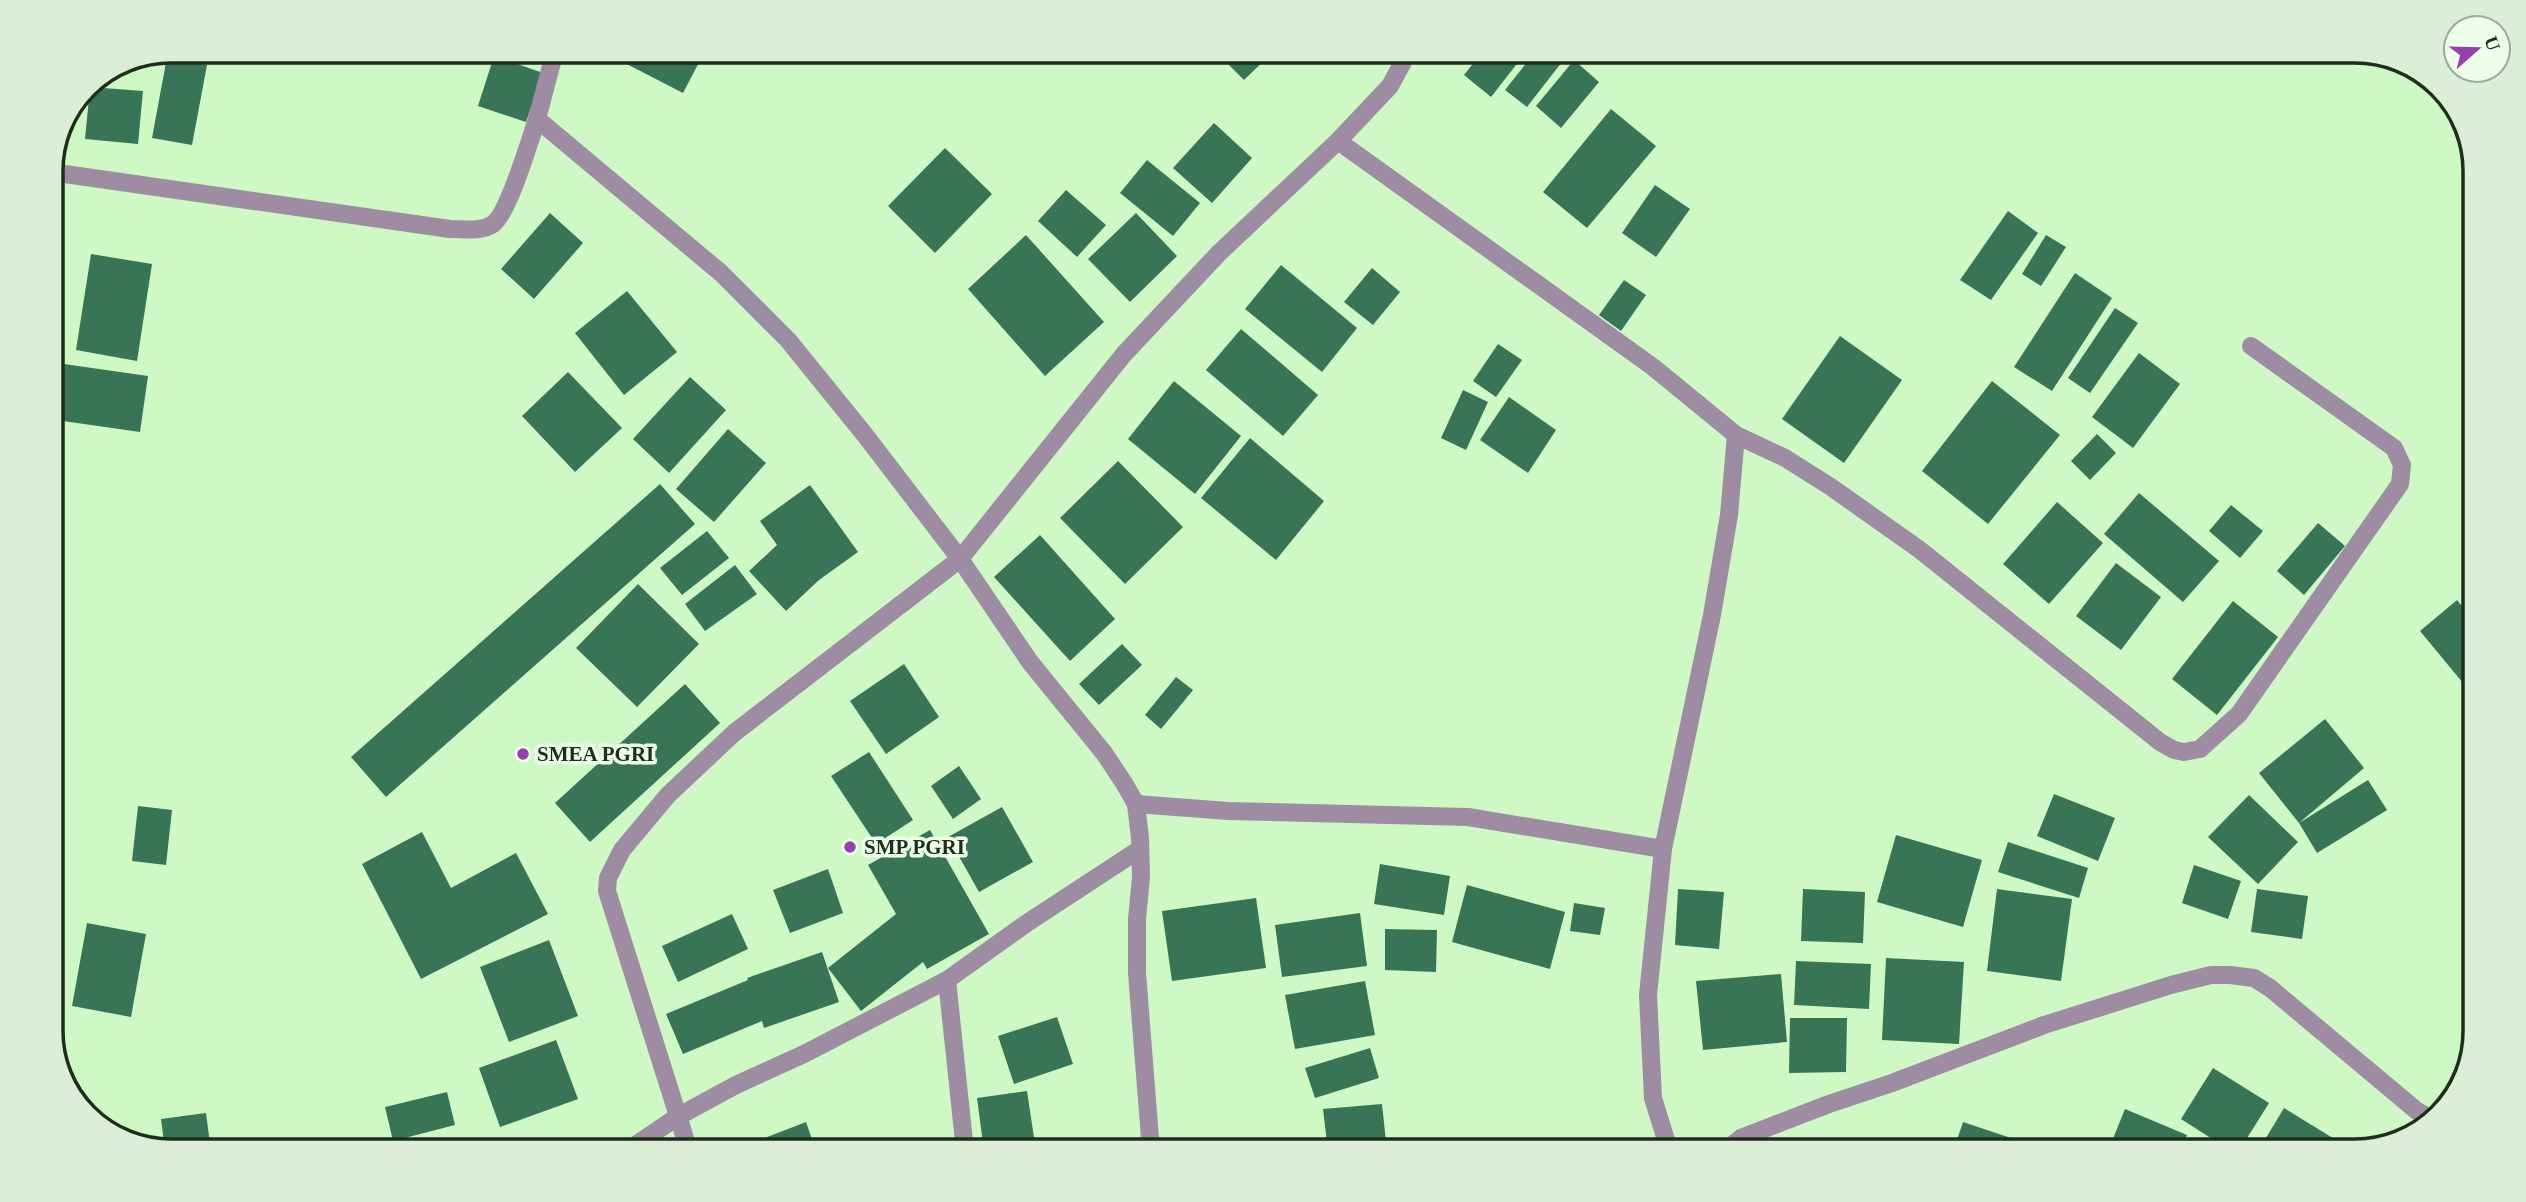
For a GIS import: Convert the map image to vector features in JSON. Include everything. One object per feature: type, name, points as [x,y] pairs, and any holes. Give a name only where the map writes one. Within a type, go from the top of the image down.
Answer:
[{"type":"street","points":[[63,174],[450,229],[484,229],[496,223],[507,205],[537,119],[552,63]]},
{"type":"street","points":[[685,1139],[607,891],[608,878],[622,850],[668,795],[734,733],[960,559],[1124,354],[1219,253],[1338,141],[1390,86],[1402,63]]},
{"type":"street","points":[[537,119],[720,273],[788,340],[960,559],[1030,662],[1104,753],[1136,804],[1140,849],[1137,973],[1150,1139]]},
{"type":"street","points":[[1338,141],[1653,367],[1736,435],[1785,458],[1920,550],[2160,742],[2184,752],[2200,749],[2239,714],[2400,484],[2402,466],[2394,448],[2251,346]]},
{"type":"street","points":[[1666,1139],[1653,1098],[1648,1044],[1648,995],[1663,849],[1712,615],[1729,515],[1736,435]]},
{"type":"street","points":[[1136,804],[1228,811],[1468,817],[1663,849]]},
{"type":"street","points":[[644,1139],[677,1117],[736,1085],[895,1009],[947,980],[1027,923],[1140,849]]},
{"type":"street","points":[[1740,1139],[2043,1026],[2211,975],[2254,978],[2270,988],[2423,1114]]},
{"type":"street","points":[[947,980],[964,1139]]},
{"type":"building","points":[[166,63],[207,65],[192,145],[152,138]]},
{"type":"building","points":[[492,63],[514,63],[543,73],[526,122],[478,106]]},
{"type":"building","points":[[625,63],[699,63],[683,93]]},
{"type":"building","points":[[1227,63],[1262,63],[1244,80]]},
{"type":"building","points":[[1474,63],[1518,63],[1491,97],[1464,75]]},
{"type":"building","points":[[1526,63],[1561,63],[1527,107],[1505,90]]},
{"type":"building","points":[[1572,63],[1577,63],[1599,82],[1561,128],[1536,106]]},
{"type":"building","points":[[103,88],[143,91],[138,144],[85,139],[89,101],[100,90]]},
{"type":"building","points":[[1611,109],[1656,146],[1587,228],[1543,192]]},
{"type":"building","points":[[1214,123],[1252,158],[1212,203],[1173,168]]},
{"type":"building","points":[[945,148],[992,194],[935,253],[888,206]]},
{"type":"building","points":[[1147,160],[1200,203],[1173,236],[1120,193]]},
{"type":"building","points":[[1655,185],[1690,209],[1656,257],[1622,233]]},
{"type":"building","points":[[1066,190],[1106,225],[1077,257],[1038,221]]},
{"type":"building","points":[[2008,211],[2038,233],[1991,300],[1960,280]]},
{"type":"building","points":[[550,213],[583,243],[534,299],[501,269]]},
{"type":"building","points":[[1136,213],[1177,256],[1130,302],[1088,259]]},
{"type":"building","points":[[1026,235],[1104,322],[1045,376],[968,289]]},
{"type":"building","points":[[2046,235],[2066,247],[2041,286],[2022,274]]},
{"type":"building","points":[[91,254],[152,264],[137,361],[76,350]]},
{"type":"building","points":[[1281,265],[1357,328],[1322,372],[1245,309]]},
{"type":"building","points":[[1372,268],[1400,292],[1373,325],[1344,302]]},
{"type":"building","points":[[2075,273],[2112,298],[2052,391],[2014,367]]},
{"type":"building","points":[[1624,280],[1646,295],[1621,331],[1599,315]]},
{"type":"building","points":[[627,291],[677,352],[624,395],[575,333]]},
{"type":"building","points":[[2115,308],[2138,323],[2090,393],[2068,378]]},
{"type":"building","points":[[1241,329],[1318,395],[1283,436],[1206,370]]},
{"type":"building","points":[[1840,336],[1902,380],[1844,463],[1782,419]]},
{"type":"building","points":[[1498,344],[1522,360],[1496,397],[1473,381]]},
{"type":"building","points":[[2139,353],[2180,384],[2133,448],[2092,417]]},
{"type":"building","points":[[64,364],[148,376],[140,432],[63,421]]},
{"type":"building","points":[[568,372],[622,428],[575,472],[522,416]]},
{"type":"building","points":[[690,377],[726,410],[669,473],[633,439]]},
{"type":"building","points":[[1174,381],[1241,436],[1195,494],[1128,439]]},
{"type":"building","points":[[1992,381],[2060,435],[1988,524],[1922,471]]},
{"type":"building","points":[[1463,390],[1488,402],[1466,450],[1441,438]]},
{"type":"building","points":[[1509,397],[1556,430],[1528,473],[1480,440]]},
{"type":"building","points":[[728,429],[766,463],[714,522],[676,489]]},
{"type":"building","points":[[2097,434],[2116,453],[2090,480],[2071,461]]},
{"type":"building","points":[[1250,438],[1324,501],[1276,560],[1201,498]]},
{"type":"building","points":[[1118,461],[1183,527],[1125,584],[1060,518]]},
{"type":"building","points":[[660,484],[695,524],[386,797],[351,757]]},
{"type":"building","points":[[810,485],[858,552],[819,580],[786,611],[749,571],[777,545],[760,521]]},
{"type":"building","points":[[2139,493],[2219,561],[2183,602],[2104,534]]},
{"type":"building","points":[[2057,502],[2103,543],[2049,604],[2003,564]]},
{"type":"building","points":[[2231,505],[2263,531],[2240,558],[2209,531]]},
{"type":"building","points":[[2318,523],[2345,546],[2304,595],[2277,571]]},
{"type":"building","points":[[707,531],[729,558],[682,595],[660,568]]},
{"type":"building","points":[[1040,535],[1115,619],[1070,661],[994,577]]},
{"type":"building","points":[[2116,563],[2161,597],[2121,650],[2076,616]]},
{"type":"building","points":[[735,565],[757,594],[705,631],[685,604]]},
{"type":"building","points":[[638,584],[699,644],[637,707],[576,648]]},
{"type":"building","points":[[2457,600],[2463,607],[2463,683],[2420,631]]},
{"type":"building","points":[[2233,601],[2278,637],[2217,715],[2172,679]]},
{"type":"building","points":[[1122,644],[1142,665],[1099,705],[1079,684]]},
{"type":"building","points":[[904,664],[939,717],[886,754],[850,701]]},
{"type":"building","points":[[1176,677],[1193,690],[1161,729],[1145,715]]},
{"type":"building","points":[[685,684],[720,723],[590,842],[555,803]]},
{"type":"building","points":[[2325,719],[2364,768],[2299,823],[2259,773]]},
{"type":"building","points":[[869,752],[913,820],[876,844],[831,776]]},
{"type":"building","points":[[959,766],[981,799],[953,819],[931,786]]},
{"type":"building","points":[[2368,780],[2387,810],[2317,853],[2299,823]]},
{"type":"building","points":[[2054,794],[2115,818],[2098,861],[2037,836]]},
{"type":"building","points":[[2249,795],[2298,842],[2258,884],[2208,837]]},
{"type":"building","points":[[138,806],[172,810],[166,865],[132,861]]},
{"type":"building","points":[[1002,807],[1033,862],[979,892],[948,837]]},
{"type":"building","points":[[930,830],[989,934],[927,969],[923,962],[861,1011],[828,968],[896,914],[868,865]]},
{"type":"building","points":[[422,832],[451,888],[516,853],[548,914],[421,979],[362,864]]},
{"type":"building","points":[[1896,835],[1982,860],[1963,927],[1877,902]]},
{"type":"building","points":[[2008,842],[2088,868],[2079,898],[1998,872]]},
{"type":"building","points":[[1380,864],[1450,876],[1444,915],[1374,904]]},
{"type":"building","points":[[2194,865],[2241,881],[2228,919],[2182,903]]},
{"type":"building","points":[[828,869],[843,913],[790,933],[773,890]]},
{"type":"building","points":[[1467,885],[1565,912],[1550,969],[1452,942]]},
{"type":"building","points":[[1678,889],[1724,892],[1719,949],[1675,945]]},
{"type":"building","points":[[1803,889],[1865,892],[1863,943],[1801,941]]},
{"type":"building","points":[[1997,889],[2072,899],[2061,981],[1987,971]]},
{"type":"building","points":[[2257,889],[2308,896],[2302,939],[2251,932]]},
{"type":"building","points":[[1256,898],[1266,968],[1172,981],[1162,911]]},
{"type":"building","points":[[1574,903],[1605,908],[1600,935],[1570,931]]},
{"type":"building","points":[[1360,913],[1367,966],[1282,977],[1275,925]]},
{"type":"building","points":[[732,914],[748,949],[678,982],[662,946]]},
{"type":"building","points":[[87,923],[146,934],[131,1017],[72,1006]]},
{"type":"building","points":[[1385,929],[1437,930],[1436,972],[1385,970]]},
{"type":"building","points":[[549,940],[578,1016],[509,1042],[480,967]]},
{"type":"building","points":[[822,952],[839,1002],[764,1028],[762,1021],[683,1054],[666,1014],[748,980],[747,978]]},
{"type":"building","points":[[1886,958],[1964,962],[1959,1044],[1882,1040]]},
{"type":"building","points":[[1796,961],[1871,964],[1869,1009],[1794,1005]]},
{"type":"building","points":[[1781,974],[1787,1042],[1703,1050],[1696,981]]},
{"type":"building","points":[[1365,981],[1375,1035],[1295,1049],[1285,995]]},
{"type":"building","points":[[1057,1017],[1073,1064],[1014,1084],[998,1036]]},
{"type":"building","points":[[1790,1018],[1847,1018],[1846,1072],[1789,1073]]},
{"type":"building","points":[[556,1040],[578,1099],[500,1127],[479,1068]]},
{"type":"building","points":[[1370,1048],[1379,1078],[1315,1098],[1305,1068]]},
{"type":"building","points":[[2213,1068],[2269,1103],[2246,1139],[2212,1139],[2181,1119]]},
{"type":"building","points":[[1027,1091],[1034,1139],[982,1139],[977,1098]]},
{"type":"building","points":[[447,1092],[455,1125],[393,1139],[385,1107]]},
{"type":"building","points":[[1382,1104],[1386,1139],[1327,1139],[1323,1109]]},
{"type":"building","points":[[2284,1108],[2334,1139],[2265,1139]]},
{"type":"building","points":[[2125,1109],[2187,1135],[2185,1139],[2113,1139]]},
{"type":"building","points":[[206,1113],[209,1139],[163,1138],[161,1119]]},
{"type":"building","points":[[806,1122],[812,1139],[762,1139]]},
{"type":"building","points":[[1963,1122],[2014,1139],[1957,1139]]},
{"type":"place","name":"SMEA PGRI","points":[[523,754]]},
{"type":"place","name":"SMP PGRI","points":[[850,847]]}]
